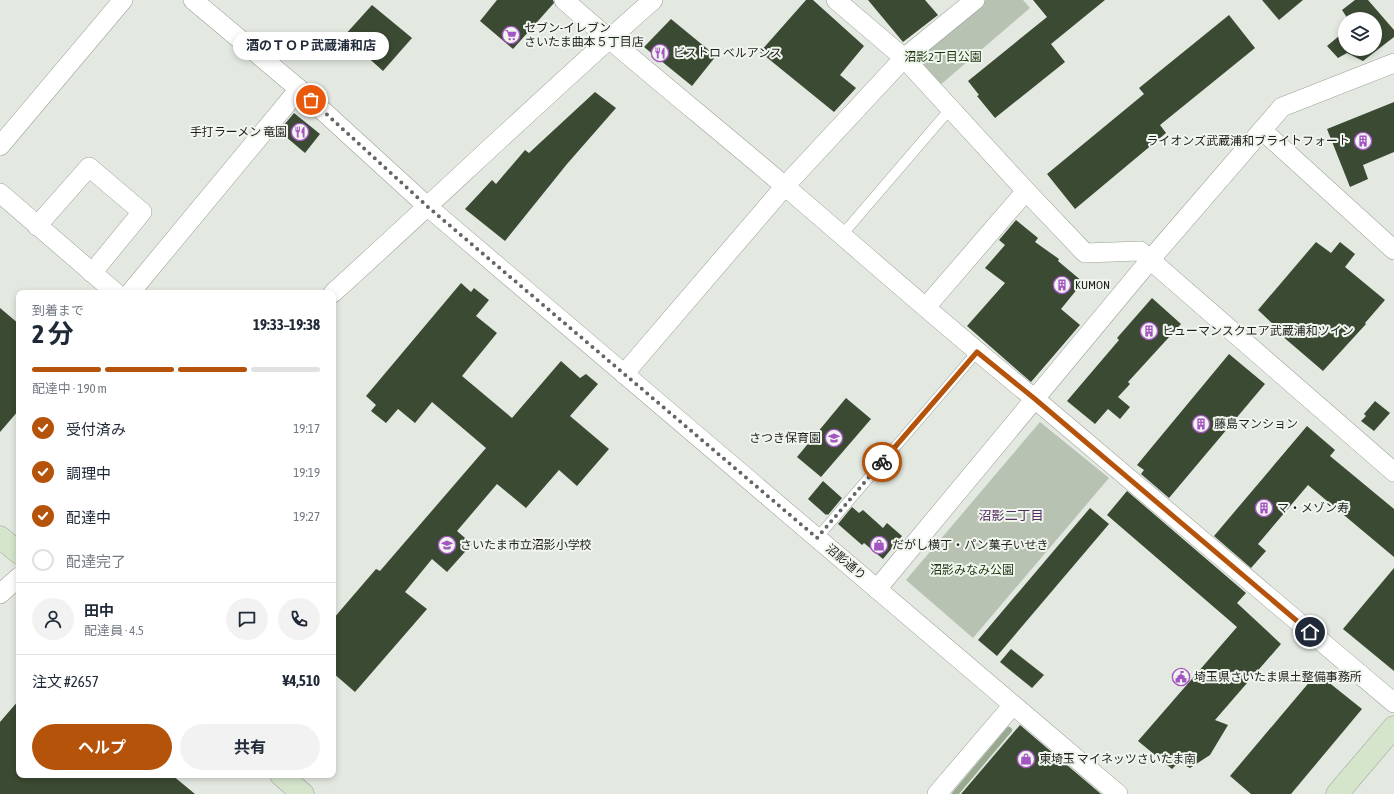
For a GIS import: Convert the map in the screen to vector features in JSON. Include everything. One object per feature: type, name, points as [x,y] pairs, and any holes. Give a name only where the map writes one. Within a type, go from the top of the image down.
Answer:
[{"type":"street","points":[[0,146],[123,0]]},
{"type":"street","name":"沼影通り","points":[[193,0],[299,89],[428,207],[1118,794]]},
{"type":"street","points":[[564,0],[785,186],[977,352],[1035,399],[1394,703]]},
{"type":"street","points":[[336,290],[653,0]]},
{"type":"street","points":[[836,0],[904,58],[1085,253],[1140,251],[1394,472]]},
{"type":"street","points":[[624,374],[785,186],[904,58],[975,0]]},
{"type":"street","points":[[877,588],[1150,260],[1282,108],[1394,63]]},
{"type":"street","points":[[132,290],[299,89]]},
{"type":"street","points":[[1262,130],[1394,250]]},
{"type":"street","points":[[37,226],[89,167],[142,212],[92,273]]},
{"type":"street","points":[[926,307],[1026,191]]},
{"type":"street","points":[[0,193],[112,290]]},
{"type":"street","points":[[0,537],[16,550]]},
{"type":"street","points":[[0,594],[16,580]]},
{"type":"street","points":[[937,794],[1013,705]]},
{"type":"street","points":[[1337,794],[1394,727]]},
{"type":"street","points":[[284,778],[303,794]]},
{"type":"lane","points":[[842,235],[951,108]]},
{"type":"lane","points":[[817,538],[977,352]]},
{"type":"green space","name":"沼影2丁目公園","points":[[985,0],[1023,0],[1030,8],[939,86],[923,69],[925,48]]},
{"type":"green space","name":"沼影みなみ公園","points":[[1040,422],[1109,478],[973,638],[906,580]]},
{"type":"building","name":"セブン-イレブン さいたま曲本５丁目店","points":[[497,0],[553,0],[554,3],[513,49],[480,21]]},
{"type":"building","points":[[806,0],[813,0],[864,46],[840,75],[856,88],[834,112],[760,52]]},
{"type":"building","points":[[868,0],[925,0],[938,15],[903,42]]},
{"type":"building","points":[[1033,0],[1105,0],[1051,44],[1065,62],[995,118],[977,96],[979,95],[968,81],[1047,17]]},
{"type":"building","points":[[1262,0],[1303,0],[1279,20]]},
{"type":"building","points":[[1355,0],[1368,0],[1378,12],[1343,12],[1342,10]]},
{"type":"building","points":[[372,5],[412,38],[383,71],[344,36]]},
{"type":"building","points":[[1229,15],[1255,48],[1160,125],[1166,133],[1075,209],[1047,174],[1144,94],[1139,88]]},
{"type":"building","points":[[1382,16],[1394,30],[1394,37],[1382,46]]},
{"type":"building","points":[[671,19],[716,56],[692,86],[644,47]]},
{"type":"building","points":[[1338,37],[1338,56],[1342,56],[1338,58],[1327,46]]},
{"type":"building","points":[[1353,56],[1369,56],[1363,61]]},
{"type":"building","points":[[595,92],[616,108],[567,164],[505,241],[465,209],[492,180],[496,184],[525,150],[529,153]]},
{"type":"building","name":"ライオンズ武蔵浦和ブライトフォート","points":[[1394,102],[1394,152],[1363,165],[1368,179],[1350,187],[1327,129]]},
{"type":"building","name":"手打ラーメン 竜園","points":[[294,113],[320,134],[305,153],[279,131]]},
{"type":"building","points":[[1016,220],[1038,238],[1035,242],[1059,259],[1058,261],[1083,282],[1061,309],[1080,325],[1031,382],[967,326],[1005,283],[985,268],[1005,245],[999,240]]},
{"type":"building","points":[[1316,242],[1331,253],[1340,242],[1355,254],[1345,267],[1385,300],[1365,323],[1366,324],[1323,371],[1274,329],[1276,327],[1258,310]]},
{"type":"building","points":[[461,283],[471,292],[474,288],[489,300],[476,316],[497,333],[462,376],[512,418],[561,361],[580,378],[586,374],[598,384],[570,416],[609,449],[577,486],[559,470],[526,508],[497,484],[457,531],[472,544],[447,572],[432,559],[405,592],[427,609],[355,692],[336,676],[336,616],[376,569],[380,571],[486,448],[432,402],[415,423],[398,409],[386,423],[371,411],[376,405],[366,396]]},
{"type":"building","points":[[1152,298],[1181,324],[1128,382],[1130,384],[1118,397],[1130,407],[1120,419],[1108,409],[1095,424],[1067,401],[1119,340],[1117,338]]},
{"type":"building","points":[[0,308],[16,321],[16,413],[0,432]]},
{"type":"building","name":"藤島マンション","points":[[1229,354],[1265,384],[1169,498],[1141,474],[1144,470],[1137,465]]},
{"type":"building","name":"さつき保育園","points":[[846,398],[871,419],[821,477],[797,457]]},
{"type":"building","points":[[1375,401],[1390,413],[1374,431],[1361,421],[1366,416],[1364,414]]},
{"type":"building","points":[[1307,426],[1335,450],[1330,456],[1394,509],[1394,557],[1308,485],[1258,544],[1266,551],[1251,568],[1214,536]]},
{"type":"building","points":[[823,481],[842,498],[828,515],[826,515],[808,499]]},
{"type":"building","points":[[1127,491],[1246,593],[1237,603],[1281,644],[1215,720],[1228,725],[1210,755],[1190,768],[1179,762],[1172,769],[1138,741],[1237,627],[1107,515]]},
{"type":"building","points":[[852,507],[859,513],[863,510],[883,528],[887,523],[902,536],[883,559],[864,543],[862,545],[838,524]]},
{"type":"building","points":[[1090,508],[1109,524],[997,656],[978,640]]},
{"type":"building","points":[[1394,568],[1394,671],[1343,629]]},
{"type":"building","points":[[1011,649],[1044,675],[1032,688],[1000,662]]},
{"type":"building","points":[[1317,673],[1362,709],[1291,794],[1251,794],[1230,776]]},
{"type":"building","points":[[16,703],[16,778],[176,778],[195,794],[0,794],[0,722]]},
{"type":"building","name":"東埼玉 マイネッツさいたま南","points":[[1020,725],[1101,794],[961,794]]},
{"type":"waterway","points":[[955,794],[1009,730]]},
{"type":"way so far","points":[[311,100],[428,207],[817,538],[882,462]]},
{"type":"place","name":"セブン-イレブン さいたま曲本５丁目店","points":[[511,35]]},
{"type":"place","name":"ビストロ ベルアンス","points":[[660,53]]},
{"type":"place","name":"酒のＴＯＰ武蔵浦和店","points":[[311,100]]},
{"type":"place","name":"手打ラーメン 竜園","points":[[300,132]]},
{"type":"place","name":"ライオンズ武蔵浦和ブライトフォート","points":[[1363,141]]},
{"type":"place","name":"KUMON","points":[[1062,285]]},
{"type":"place","name":"ヒューマンスクエア武蔵浦和ツイン","points":[[1149,331]]},
{"type":"place","name":"藤島マンション","points":[[1201,424]]},
{"type":"place","name":"さつき保育園","points":[[834,438]]},
{"type":"place","name":"マ・メゾン寿","points":[[1264,508]]},
{"type":"place","name":"さいたま市立沼影小学校","points":[[447,545]]},
{"type":"place","name":"だがし横丁・パン菓子いせき","points":[[879,545]]},
{"type":"place","name":"埼玉県さいたま県土整備事務所","points":[[1181,677]]},
{"type":"place","name":"東埼玉 マイネッツさいたま南","points":[[1026,759]]},
{"type":"district","name":"沼影二丁目","points":[[1011,515]]},
{"type":"route","points":[[882,462],[977,352],[1035,399],[1310,632]]}]
